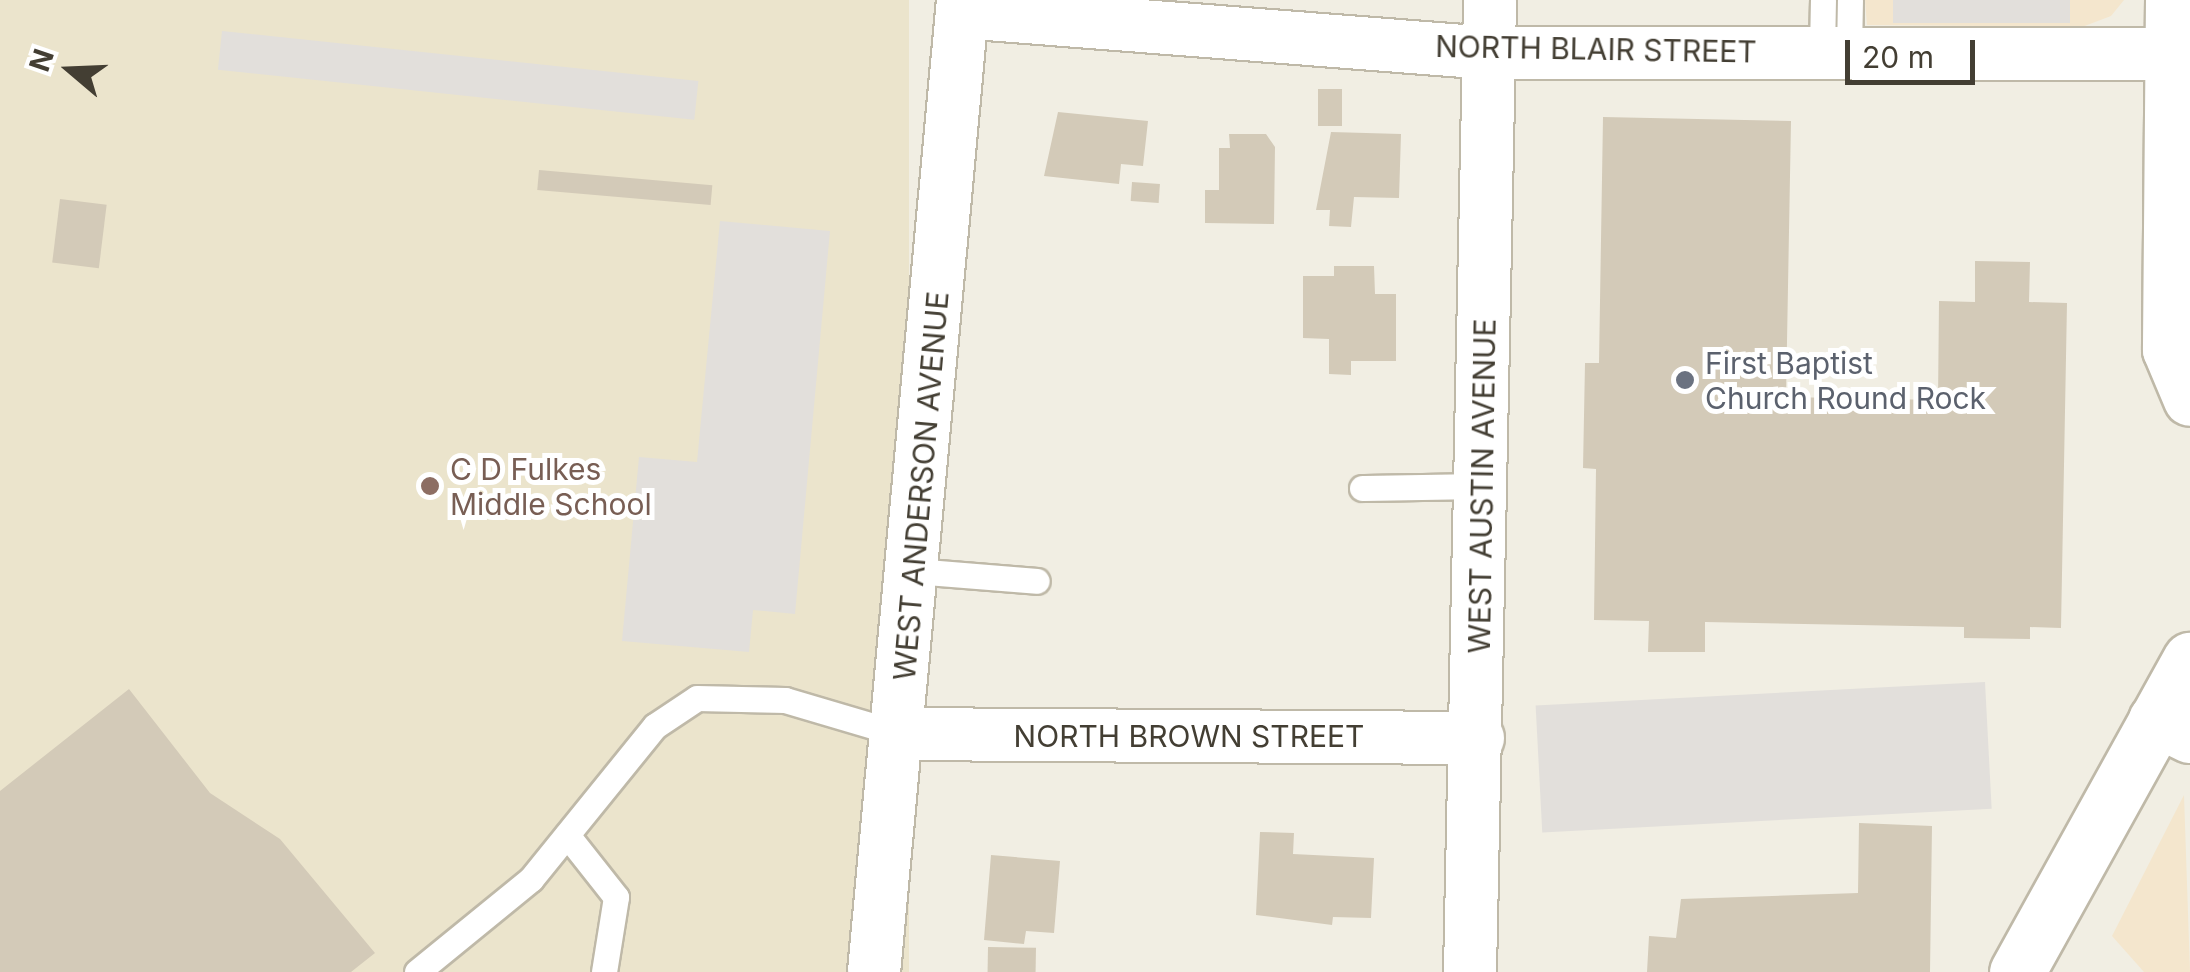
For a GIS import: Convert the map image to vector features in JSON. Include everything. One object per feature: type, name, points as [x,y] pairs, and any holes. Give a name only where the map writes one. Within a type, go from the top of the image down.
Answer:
[{"type":"street","name":"WEST AUSTIN AVENUE","points":[[1470,972],[1478,738],[1490,0]]},
{"type":"street","points":[[2172,0],[2184,54],[2170,350],[2190,400]]},
{"type":"street","name":"NORTH BLAIR STREET","points":[[962,6],[1488,53],[1841,34],[2184,54]]},
{"type":"street","name":"WEST ANDERSON AVENUE","points":[[874,972],[900,734],[962,6]]},
{"type":"street","points":[[2034,967],[2173,728],[2189,655]]},
{"type":"street","name":"NORTH BROWN STREET","points":[[900,734],[1478,738]]},
{"type":"lane","points":[[1823,0],[1841,34]]},
{"type":"lane","points":[[1362,488],[1482,486]]},
{"type":"lane","points":[[914,571],[1038,581]]},
{"type":"lane","points":[[417,972],[441,964],[531,879],[655,726],[696,698],[785,700],[900,734]]},
{"type":"lane","points":[[567,835],[616,897],[604,972]]},
{"type":"shaded area","name":"C D Fulkes Middle School","points":[[0,0],[909,0],[909,972],[0,972]]},
{"type":"shaded area","points":[[1865,0],[2124,0],[2111,16],[2082,27],[1867,25]]},
{"type":"shaded area","points":[[1893,0],[2070,0],[2070,23],[1893,23]]},
{"type":"shaded area","points":[[222,31],[698,81],[694,120],[218,70]]},
{"type":"shaded area","points":[[720,221],[830,231],[795,614],[753,610],[749,652],[622,641],[639,457],[697,462]]},
{"type":"shaded area","points":[[1985,682],[1992,809],[1542,832],[1536,706]]},
{"type":"shaded area","points":[[2184,795],[2190,972],[2144,972],[2112,936]]},
{"type":"building","points":[[1318,89],[1342,89],[1342,126],[1318,126]]},
{"type":"building","points":[[1058,112],[1148,121],[1143,166],[1121,164],[1119,184],[1044,176]]},
{"type":"building","name":"First Baptist Church Round Rock","points":[[1603,117],[1791,121],[1786,397],[1938,400],[1939,301],[1975,302],[1975,261],[2030,262],[2029,302],[2067,303],[2061,628],[2030,627],[2030,639],[1964,638],[1964,627],[1705,622],[1705,652],[1648,652],[1649,621],[1594,620],[1596,469],[1583,468],[1585,363],[1599,363]]},
{"type":"building","points":[[1331,132],[1401,134],[1399,198],[1354,197],[1351,227],[1329,226],[1330,210],[1316,210]]},
{"type":"building","points":[[1229,134],[1266,134],[1275,147],[1274,224],[1205,223],[1205,190],[1219,190],[1219,148],[1230,148]]},
{"type":"building","points":[[539,170],[712,185],[711,205],[537,190]]},
{"type":"building","points":[[1132,182],[1160,184],[1159,203],[1131,201]]},
{"type":"building","points":[[60,199],[107,205],[99,268],[52,263]]},
{"type":"building","points":[[1334,266],[1374,266],[1375,294],[1396,294],[1396,361],[1351,361],[1351,375],[1329,374],[1329,339],[1303,338],[1303,276],[1334,276]]},
{"type":"building","points":[[129,689],[210,793],[280,839],[375,953],[351,972],[0,972],[0,791]]},
{"type":"building","points":[[1859,823],[1932,826],[1930,972],[1647,972],[1649,936],[1676,938],[1681,899],[1858,893]]},
{"type":"building","points":[[1260,832],[1294,833],[1293,854],[1374,858],[1371,918],[1333,917],[1332,925],[1256,915]]},
{"type":"building","points":[[991,855],[1060,861],[1054,933],[1026,931],[1024,944],[984,940]]},
{"type":"building","points":[[988,947],[1036,948],[1036,972],[988,972]]},
{"type":"place","name":"First Baptist Church Round Rock","points":[[1685,380]]},
{"type":"place","name":"C D Fulkes Middle School","points":[[430,486]]}]
